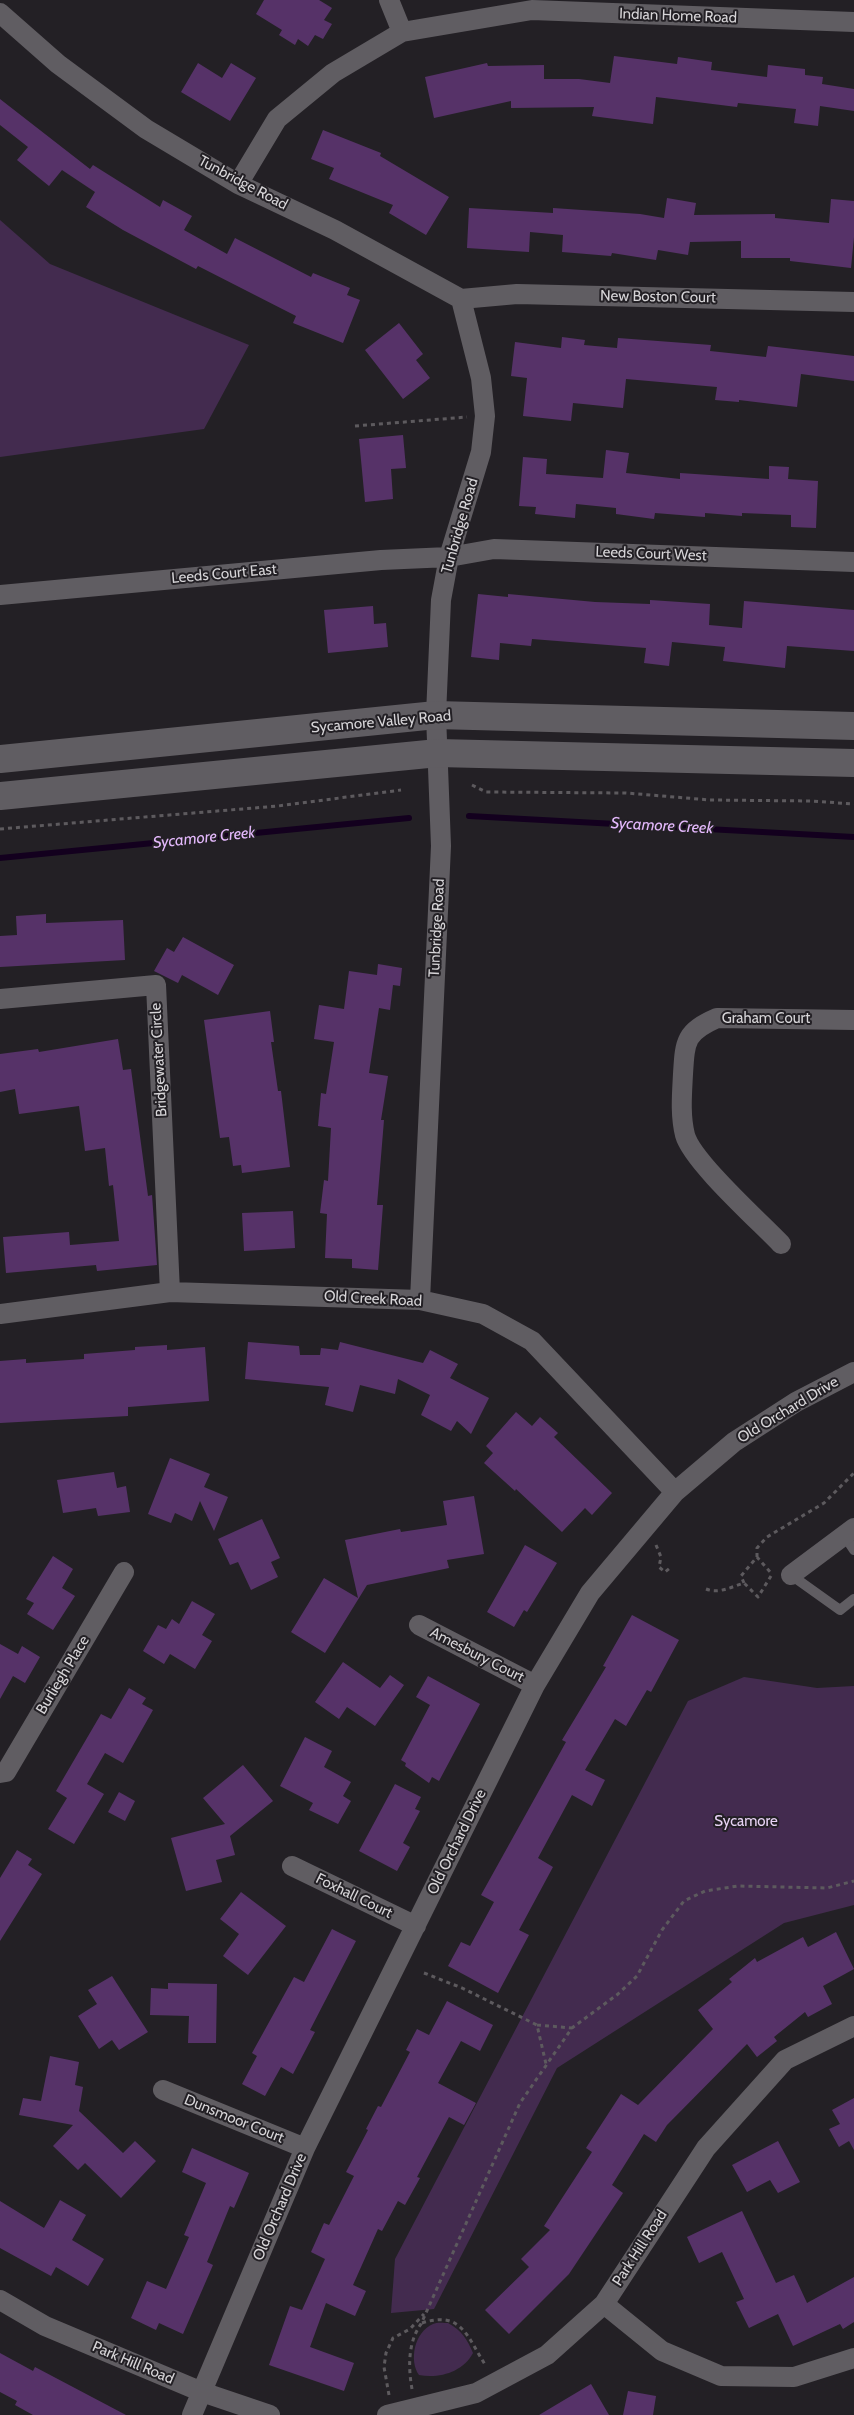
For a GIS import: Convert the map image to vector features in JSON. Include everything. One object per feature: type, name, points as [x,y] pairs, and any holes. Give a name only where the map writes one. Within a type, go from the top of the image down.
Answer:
[{"type":"main road","name":"Sycamore Valley Road","points":[[0,759],[436,715],[854,726]]},
{"type":"main road","points":[[0,796],[438,753],[854,764]]},
{"type":"street","points":[[389,0],[402,32]]},
{"type":"street","name":"Indian Home Road","points":[[238,184],[277,119],[333,73],[402,32],[532,10],[854,22]]},
{"type":"street","name":"Tunbridge Road","points":[[0,13],[58,64],[146,129],[238,184],[343,234],[461,299],[480,378],[485,416],[482,452],[449,556],[441,600],[436,715],[441,846],[420,1300]]},
{"type":"street","name":"New Boston Court","points":[[461,299],[517,294],[854,302]]},
{"type":"street","name":"Leeds Court West","points":[[449,556],[494,549],[854,562]]},
{"type":"street","name":"Leeds Court East","points":[[0,595],[381,560],[449,556]]},
{"type":"street","name":"Bridgewater Circle","points":[[0,999],[156,985],[170,1292]]},
{"type":"street","name":"Graham Court","points":[[781,1244],[696,1156],[686,1137],[682,1119],[685,1045],[698,1026],[717,1018],[854,1020]]},
{"type":"street","name":"Old Creek Road","points":[[0,1314],[170,1292],[420,1300],[483,1314],[532,1342],[675,1492]]},
{"type":"street","name":"Old Orchard Drive","points":[[192,2415],[305,2148],[535,1685],[590,1592],[675,1492],[734,1442],[796,1402],[854,1372]]},
{"type":"street","points":[[782,1575],[851,1538]]},
{"type":"street","name":"Burliegh Place","points":[[0,1773],[6,1772],[124,1572]]},
{"type":"street","name":"Amesbury Court","points":[[418,1625],[535,1685]]},
{"type":"street","name":"Foxhall Court","points":[[292,1866],[416,1926]]},
{"type":"street","name":"Park Hill Road","points":[[388,2407],[476,2393],[547,2355],[604,2304],[706,2148],[785,2060],[854,2026]]},
{"type":"street","name":"Dunsmoor Court","points":[[164,2090],[305,2148]]},
{"type":"street","name":"Park Hill Road","points":[[0,2300],[45,2326],[202,2392],[238,2406],[270,2415]]},
{"type":"street","points":[[604,2304],[662,2351],[721,2376],[794,2377],[854,2358]]},
{"type":"lane","points":[[782,1575],[840,1610],[854,1599]]},
{"type":"path","points":[[355,426],[485,416]]},
{"type":"path","points":[[472,785],[486,792],[617,792],[710,800],[811,801],[854,804]]},
{"type":"path","points":[[0,829],[278,806],[401,790]]},
{"type":"path","points":[[756,1557],[782,1575],[758,1597],[744,1582],[742,1576],[756,1557],[757,1548],[767,1538],[824,1503],[854,1473]]},
{"type":"path","points":[[640,1531],[660,1551],[660,1567],[665,1572],[670,1568]]},
{"type":"path","points":[[706,1589],[713,1592],[720,1591],[744,1582]]},
{"type":"path","points":[[412,2392],[410,2353],[414,2333],[421,2324],[520,2103],[572,2028],[618,1994],[637,1976],[662,1930],[684,1901],[704,1892],[738,1886],[827,1888],[854,1880]]},
{"type":"path","points":[[424,1973],[462,1988],[537,2025],[572,2028]]},
{"type":"path","points":[[537,2025],[546,2064]]},
{"type":"path","points":[[388,2407],[384,2367],[386,2353],[393,2338],[410,2329],[426,2312]]},
{"type":"path","points":[[421,2324],[436,2319],[452,2320],[462,2328],[486,2366]]},
{"type":"green space","points":[[0,220],[50,264],[249,345],[204,429],[0,457]]},
{"type":"green space","name":"Sycamore","points":[[744,1677],[817,1688],[854,1686],[854,1905],[784,1923],[557,2068],[434,2309],[391,2313],[395,2259],[688,1701]]},
{"type":"green space","points":[[448,2323],[464,2336],[473,2353],[469,2360],[450,2373],[434,2376],[419,2375],[414,2362],[414,2355],[421,2333],[433,2324]]},
{"type":"building","points":[[264,0],[319,0],[332,8],[324,20],[332,24],[323,39],[315,35],[308,46],[298,39],[295,45],[279,35],[282,30],[256,14]]},
{"type":"building","points":[[614,56],[677,64],[678,57],[712,62],[711,70],[767,77],[768,65],[805,69],[805,75],[823,77],[822,84],[854,89],[854,111],[820,106],[818,126],[794,123],[796,109],[738,103],[737,107],[656,97],[653,124],[592,116],[594,107],[511,108],[511,101],[434,118],[425,77],[487,63],[488,66],[544,65],[544,79],[579,79],[610,83]]},
{"type":"building","points":[[198,63],[222,78],[231,63],[256,78],[230,121],[181,92]]},
{"type":"building","points":[[0,99],[90,169],[93,165],[160,207],[163,200],[192,216],[184,230],[227,254],[235,238],[311,277],[313,273],[350,288],[347,295],[360,300],[343,343],[293,323],[296,316],[198,266],[196,269],[123,230],[86,207],[95,192],[62,170],[49,186],[17,160],[28,147],[0,125]]},
{"type":"building","points":[[323,130],[381,153],[380,156],[449,197],[426,235],[389,213],[393,205],[329,179],[334,168],[311,159]]},
{"type":"building","points":[[667,198],[696,203],[694,215],[775,214],[775,218],[829,223],[831,199],[854,201],[854,237],[851,268],[790,261],[790,258],[741,258],[741,241],[690,242],[688,255],[658,250],[656,260],[612,253],[611,256],[562,252],[563,235],[530,232],[529,252],[467,248],[469,208],[553,213],[553,208],[640,214],[664,218]]},
{"type":"building","points":[[399,323],[423,354],[416,360],[430,378],[403,399],[365,350]]},
{"type":"building","points":[[562,337],[585,340],[584,345],[617,348],[618,338],[711,345],[710,351],[766,357],[768,346],[854,356],[854,381],[801,374],[797,407],[739,400],[739,402],[715,400],[717,387],[626,379],[623,408],[573,403],[571,421],[523,416],[527,378],[511,376],[515,342],[561,348]]},
{"type":"building","points":[[403,435],[406,468],[391,469],[393,499],[365,502],[359,439]]},
{"type":"building","points":[[606,450],[629,453],[626,473],[680,479],[680,473],[769,479],[769,466],[789,467],[788,479],[818,481],[816,528],[791,527],[791,515],[742,513],[742,516],[705,513],[705,517],[655,513],[654,519],[616,514],[616,508],[576,504],[575,518],[535,514],[536,507],[519,506],[523,457],[547,459],[546,474],[603,478]]},
{"type":"building","points":[[478,594],[508,597],[508,594],[595,602],[650,604],[650,600],[710,604],[709,625],[742,628],[744,601],[854,610],[854,651],[787,646],[785,668],[723,661],[725,647],[672,642],[669,666],[644,663],[646,648],[532,639],[531,646],[500,643],[499,660],[471,657]]},
{"type":"building","points":[[373,606],[374,624],[386,623],[388,647],[328,653],[324,610]]},
{"type":"building","points":[[46,914],[46,923],[123,920],[125,960],[0,967],[0,936],[17,935],[16,916]]},
{"type":"building","points":[[183,937],[234,965],[218,995],[182,975],[178,983],[154,971],[167,948],[174,952]]},
{"type":"building","points":[[378,964],[402,968],[400,986],[393,985],[390,1010],[379,1008],[369,1073],[388,1076],[381,1120],[384,1120],[377,1205],[383,1205],[378,1270],[352,1268],[352,1259],[325,1258],[327,1214],[320,1213],[324,1180],[328,1181],[331,1128],[318,1126],[321,1093],[326,1094],[334,1042],[314,1039],[319,1005],[344,1009],[349,971],[377,975]]},
{"type":"building","points":[[270,1011],[274,1042],[271,1042],[278,1091],[281,1091],[290,1167],[242,1173],[241,1165],[233,1166],[229,1137],[220,1138],[204,1020]]},
{"type":"building","points":[[118,1039],[123,1070],[131,1069],[148,1196],[152,1195],[157,1265],[97,1271],[96,1265],[6,1273],[3,1237],[69,1232],[70,1245],[119,1241],[113,1185],[109,1186],[105,1148],[85,1151],[79,1106],[19,1114],[15,1089],[0,1092],[0,1054],[38,1049],[39,1052]]},
{"type":"building","points":[[293,1211],[295,1248],[244,1251],[242,1213]]},
{"type":"building","points":[[248,1342],[299,1346],[300,1355],[320,1355],[321,1348],[338,1350],[340,1342],[423,1363],[430,1350],[458,1364],[450,1378],[489,1398],[471,1434],[457,1421],[451,1431],[421,1415],[430,1395],[398,1379],[395,1394],[360,1385],[353,1412],[325,1405],[329,1387],[245,1379]]},
{"type":"building","points":[[167,1345],[167,1350],[205,1347],[209,1401],[128,1407],[128,1416],[0,1423],[0,1361],[26,1359],[26,1363],[84,1359],[84,1354],[135,1350],[135,1347]]},
{"type":"building","points":[[516,1412],[532,1426],[540,1417],[558,1433],[554,1437],[612,1493],[592,1515],[585,1508],[562,1532],[516,1489],[515,1491],[484,1463],[493,1453],[486,1446]]},
{"type":"building","points":[[170,1458],[210,1474],[204,1487],[228,1497],[214,1531],[200,1501],[192,1521],[175,1513],[171,1523],[148,1514]]},
{"type":"building","points":[[114,1472],[117,1488],[126,1486],[130,1512],[98,1516],[96,1508],[63,1513],[57,1480]]},
{"type":"building","points":[[474,1496],[484,1554],[447,1560],[449,1568],[367,1585],[325,1653],[291,1632],[324,1578],[358,1598],[345,1540],[400,1529],[401,1532],[447,1525],[443,1501]]},
{"type":"building","points":[[262,1519],[280,1558],[271,1562],[278,1577],[251,1590],[238,1562],[230,1565],[218,1539]]},
{"type":"building","points":[[525,1545],[557,1563],[527,1612],[524,1610],[514,1627],[487,1612]]},
{"type":"building","points":[[53,1556],[73,1569],[62,1588],[75,1596],[53,1630],[27,1614],[34,1603],[26,1599]]},
{"type":"building","points":[[192,1601],[215,1614],[202,1635],[212,1641],[195,1669],[170,1654],[164,1664],[143,1651],[158,1625],[166,1629],[172,1619],[179,1624]]},
{"type":"building","points":[[632,1615],[679,1640],[651,1692],[647,1690],[626,1726],[615,1719],[585,1770],[605,1780],[592,1806],[572,1795],[538,1858],[553,1867],[519,1930],[529,1935],[498,1993],[448,1966],[461,1942],[470,1946],[494,1902],[481,1895],[566,1742],[562,1740],[606,1667],[603,1666]]},
{"type":"building","points":[[0,1644],[18,1654],[22,1646],[40,1657],[25,1683],[13,1676],[0,1699]]},
{"type":"building","points":[[343,1662],[380,1688],[390,1675],[404,1685],[375,1726],[347,1707],[339,1719],[315,1702]]},
{"type":"building","points":[[428,1676],[480,1704],[439,1781],[432,1777],[429,1783],[405,1766],[406,1763],[401,1760],[430,1705],[416,1697]]},
{"type":"building","points":[[129,1688],[146,1698],[142,1704],[153,1710],[123,1763],[105,1753],[87,1784],[104,1794],[74,1844],[48,1829],[67,1798],[56,1791],[101,1714],[111,1719]]},
{"type":"building","points":[[305,1737],[332,1751],[324,1767],[351,1782],[343,1796],[351,1801],[338,1824],[309,1810],[313,1803],[280,1786]]},
{"type":"building","points":[[243,1765],[273,1801],[230,1836],[235,1855],[216,1860],[222,1882],[186,1891],[171,1838],[225,1824],[203,1798]]},
{"type":"building","points":[[395,1784],[421,1797],[415,1809],[420,1811],[403,1843],[410,1847],[397,1871],[359,1851]]},
{"type":"building","points":[[119,1792],[135,1801],[125,1821],[108,1812]]},
{"type":"building","points":[[17,1850],[32,1859],[28,1865],[42,1874],[0,1941],[0,1878]]},
{"type":"building","points":[[241,1892],[286,1926],[248,1975],[223,1956],[239,1934],[220,1919]]},
{"type":"building","points":[[332,1929],[356,1941],[310,2030],[315,2032],[293,2074],[281,2067],[265,2096],[242,2084],[257,2056],[252,2053],[294,1977],[304,1982]]},
{"type":"building","points":[[836,1932],[854,1969],[823,1986],[832,2004],[808,2017],[805,2012],[774,2037],[777,2041],[757,2057],[747,2044],[667,2125],[656,2142],[644,2134],[612,2185],[623,2193],[569,2274],[509,2334],[485,2310],[529,2267],[521,2259],[550,2230],[544,2226],[592,2152],[586,2148],[621,2094],[638,2105],[713,2029],[698,2010],[732,1982],[729,1979],[755,1958],[757,1962],[803,1937],[808,1947]]},
{"type":"building","points":[[112,1976],[148,2032],[119,2050],[112,2040],[99,2049],[78,2016],[97,2004],[88,1990]]},
{"type":"building","points":[[168,1983],[217,1984],[216,2043],[188,2043],[189,2016],[150,2015],[151,1988],[168,1989]]},
{"type":"building","points":[[447,2001],[493,2025],[480,2051],[461,2041],[438,2083],[476,2103],[464,2125],[449,2117],[417,2177],[420,2178],[405,2205],[398,2201],[382,2231],[378,2229],[353,2285],[366,2291],[355,2316],[326,2303],[310,2347],[354,2363],[344,2391],[269,2365],[290,2306],[302,2310],[325,2259],[311,2252],[324,2223],[329,2225],[354,2176],[346,2172],[368,2130],[366,2129],[378,2106],[381,2107],[410,2052],[406,2050],[417,2029],[429,2035]]},
{"type":"building","points":[[50,2056],[79,2062],[75,2085],[83,2087],[79,2111],[123,2153],[135,2141],[156,2161],[121,2198],[85,2163],[78,2170],[53,2146],[73,2125],[19,2115],[23,2098],[41,2101]]},
{"type":"building","points":[[854,2098],[854,2150],[849,2141],[839,2147],[829,2129],[840,2124],[832,2110]]},
{"type":"building","points":[[778,2141],[800,2182],[778,2193],[770,2180],[747,2192],[732,2165]]},
{"type":"building","points":[[192,2148],[249,2173],[234,2208],[230,2206],[207,2262],[213,2265],[183,2334],[159,2323],[156,2330],[131,2318],[147,2281],[166,2289],[189,2237],[184,2235],[206,2183],[182,2172]]},
{"type":"building","points":[[60,2200],[86,2215],[72,2240],[104,2259],[88,2286],[56,2267],[51,2276],[0,2248],[0,2201],[44,2228]]},
{"type":"building","points":[[742,2211],[776,2283],[794,2275],[807,2303],[854,2277],[854,2322],[843,2329],[840,2324],[793,2346],[778,2314],[749,2328],[736,2302],[744,2299],[722,2252],[699,2263],[687,2237]]},
{"type":"building","points":[[0,2353],[33,2371],[35,2367],[126,2415],[33,2415],[15,2405],[17,2401],[0,2392]]},
{"type":"building","points":[[591,2384],[609,2415],[539,2415]]},
{"type":"building","points":[[628,2391],[656,2396],[653,2415],[623,2415]]},
{"type":"waterway","name":"Sycamore Creek","points":[[469,816],[854,837]]},
{"type":"waterway","name":"Sycamore Creek","points":[[0,858],[409,818]]}]
